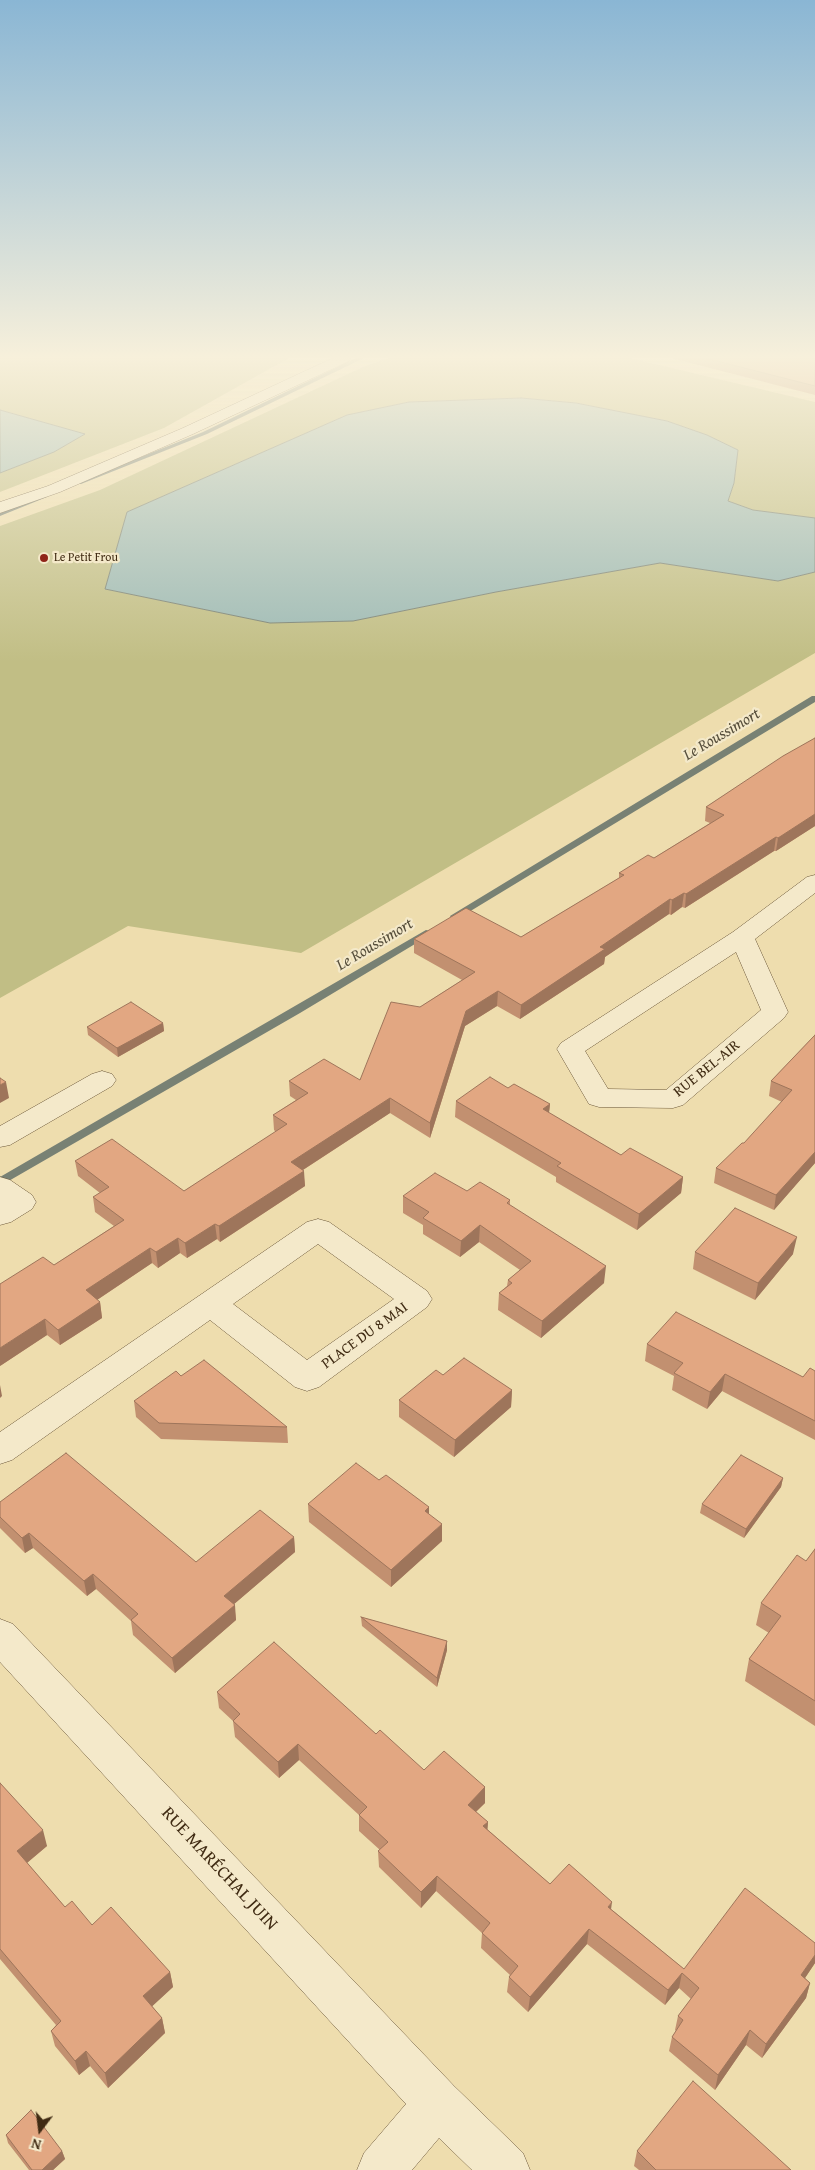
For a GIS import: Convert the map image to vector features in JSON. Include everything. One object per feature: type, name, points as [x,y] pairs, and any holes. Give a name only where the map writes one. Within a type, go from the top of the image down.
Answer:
[{"type":"street","points":[[0,508],[72,482],[122,459]]},
{"type":"street","name":"RUE BEL-AIR","points":[[742,936],[775,1012],[673,1099],[599,1098],[570,1048],[742,936],[815,882]]},
{"type":"street","points":[[0,1138],[102,1080]]},
{"type":"street","name":"PLACE DU 8 MAI","points":[[0,1450],[318,1229],[416,1299],[307,1378],[212,1304]]},
{"type":"street","name":"RUE MARÉCHAL JUIN","points":[[0,1636],[437,2103],[506,2170]]},
{"type":"street","points":[[381,2170],[437,2103]]},
{"type":"shaded area","points":[[35,459],[84,459],[0,492],[0,473]]},
{"type":"shaded area","points":[[166,459],[247,459],[127,512],[105,589],[270,623],[353,621],[496,592],[660,563],[778,581],[815,572],[815,653],[301,953],[128,926],[0,998],[0,526],[100,490]]},
{"type":"shaded area","points":[[737,459],[815,459],[815,518],[753,510],[728,501],[734,483]]},
{"type":"water","points":[[0,459],[35,459],[0,473]]},
{"type":"water","points":[[247,459],[737,459],[734,483],[728,501],[753,510],[815,518],[815,572],[778,581],[660,563],[496,592],[353,621],[270,623],[105,589],[127,512]]},
{"type":"building","points":[[815,738],[815,814],[686,894],[684,893],[672,900],[670,899],[600,947],[605,949],[521,1005],[498,991],[466,1011],[430,1123],[390,1098],[291,1162],[304,1171],[219,1226],[215,1224],[185,1243],[178,1238],[156,1252],[150,1248],[86,1290],[100,1302],[58,1330],[45,1319],[0,1348],[0,1284],[43,1257],[54,1265],[124,1220],[93,1197],[109,1187],[75,1161],[112,1139],[184,1191],[287,1124],[273,1115],[308,1093],[289,1081],[324,1059],[360,1080],[391,1002],[420,1007],[475,972],[414,939],[466,908],[521,937],[624,875],[619,873],[648,855],[654,858],[724,815],[706,807],[783,756]]},
{"type":"building","points":[[131,1002],[163,1023],[117,1048],[87,1027]]},
{"type":"building","points":[[815,1035],[815,1152],[776,1195],[716,1168],[744,1143],[792,1090],[771,1081]]},
{"type":"building","points":[[490,1077],[508,1088],[514,1084],[550,1104],[543,1109],[621,1155],[630,1148],[683,1177],[639,1214],[557,1166],[561,1163],[456,1101]]},
{"type":"building","points":[[0,1078],[6,1082],[0,1085]]},
{"type":"building","points":[[435,1173],[467,1191],[480,1182],[510,1200],[507,1203],[606,1266],[542,1321],[499,1293],[512,1283],[508,1280],[531,1261],[480,1225],[461,1241],[423,1218],[429,1212],[403,1196]]},
{"type":"building","points":[[735,1208],[797,1237],[758,1283],[695,1252]]},
{"type":"building","points":[[676,1312],[803,1377],[810,1368],[815,1371],[815,1421],[725,1374],[710,1392],[674,1373],[683,1363],[647,1344]]},
{"type":"building","points":[[464,1358],[512,1390],[455,1440],[399,1400],[436,1370],[443,1375]]},
{"type":"building","points":[[204,1360],[287,1427],[159,1423],[134,1401],[176,1371],[181,1376]]},
{"type":"building","points":[[66,1453],[196,1562],[260,1510],[294,1537],[224,1596],[235,1605],[172,1658],[131,1620],[138,1614],[93,1574],[84,1581],[29,1533],[22,1538],[0,1517],[0,1502]]},
{"type":"building","points":[[741,1455],[783,1478],[746,1529],[702,1504]]},
{"type":"building","points":[[356,1463],[379,1480],[386,1475],[429,1507],[425,1511],[442,1524],[391,1570],[308,1504]]},
{"type":"building","points":[[815,1549],[815,1701],[749,1659],[781,1616],[761,1603],[797,1555],[806,1561]]},
{"type":"building","points":[[361,1617],[447,1641],[437,1678]]},
{"type":"building","points":[[274,1642],[376,1734],[380,1730],[424,1770],[444,1751],[485,1787],[468,1805],[488,1822],[483,1826],[550,1884],[569,1864],[612,1902],[608,1907],[684,1969],[745,1888],[815,1943],[815,1955],[801,1975],[810,1983],[766,2044],[750,2030],[718,2075],[672,2037],[683,2020],[678,2016],[699,1988],[682,1973],[668,1990],[589,1929],[530,1997],[509,1977],[518,1966],[482,1933],[490,1923],[437,1876],[421,1892],[378,1851],[388,1842],[359,1815],[367,1807],[298,1744],[278,1762],[233,1721],[240,1714],[217,1692]]},
{"type":"building","points":[[0,1783],[43,1830],[17,1851],[65,1907],[72,1901],[92,1925],[111,1907],[170,1972],[143,1996],[162,2018],[105,2073],[86,2051],[75,2061],[51,2031],[61,2021],[0,1949]]},
{"type":"building","points":[[693,2081],[791,2170],[656,2170],[637,2151]]},
{"type":"building","points":[[31,2110],[62,2151],[42,2170],[32,2170],[6,2135]]},
{"type":"waterway","points":[[79,483],[139,459]]},
{"type":"waterway","points":[[0,514],[44,497]]},
{"type":"waterway","name":"Le Roussimort","points":[[455,916],[815,698]]},
{"type":"waterway","name":"Le Roussimort","points":[[0,1182],[296,1011],[426,933]]},
{"type":"place","name":"Le Petit Frou","points":[[44,558]]}]
